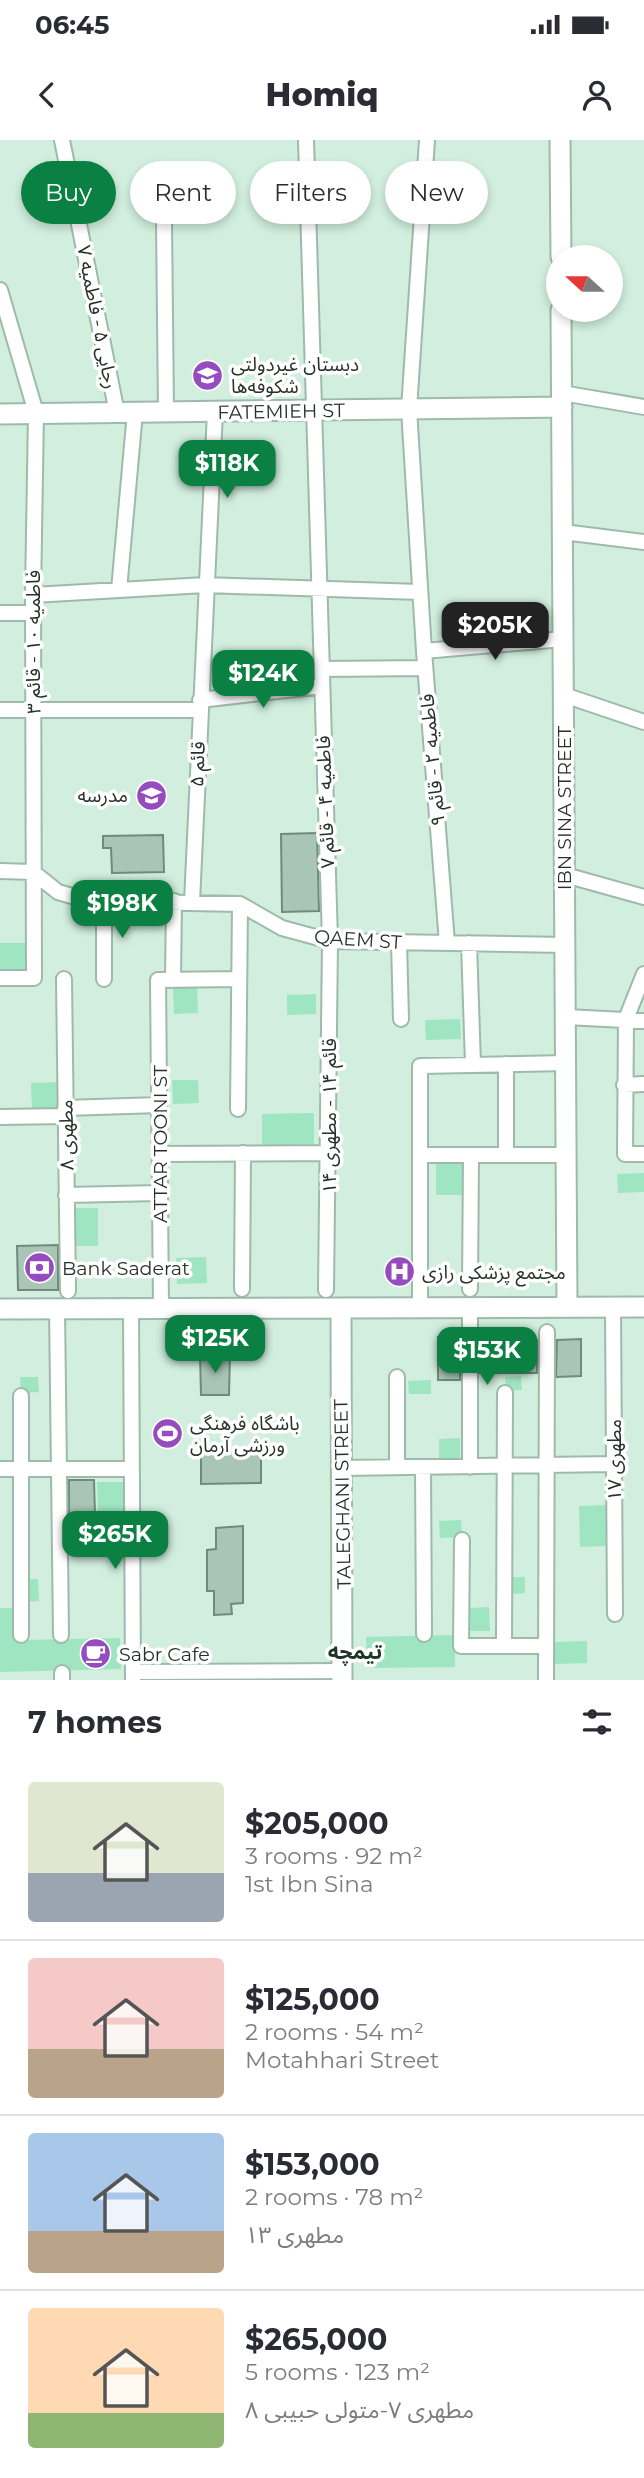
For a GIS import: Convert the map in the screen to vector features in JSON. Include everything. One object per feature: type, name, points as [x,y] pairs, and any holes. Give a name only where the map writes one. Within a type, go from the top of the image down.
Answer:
[{"type":"street","name":"رجایی ۵ - فاطمیه ۷","points":[[62,140],[126,413],[118,590]]},
{"type":"street","name":"فاطمیه ۴ - قائم ۷","points":[[306,140],[330,941]]},
{"type":"street","name":"فاطمیه ۲ - قائم ۹","points":[[427,140],[409,409],[425,668],[447,943]]},
{"type":"street","points":[[560,140],[561,245]]},
{"type":"street","points":[[164,224],[166,412]]},
{"type":"street","name":"فاطمیه ۱۰ - قائم ۳","points":[[0,290],[36,413],[33,595],[34,978],[0,978]]},
{"type":"street","name":"IBN SINA STREET","points":[[561,322],[567,1307]]},
{"type":"street","name":"FATEMIEH ST","points":[[0,414],[409,409],[562,400]]},
{"type":"street","points":[[562,400],[644,407]]},
{"type":"street","name":"قائم ۵","points":[[192,902],[215,412]]},
{"type":"street","points":[[563,532],[644,542]]},
{"type":"street","points":[[33,595],[205,585],[420,592]]},
{"type":"street","points":[[0,612],[33,613]]},
{"type":"street","points":[[424,651],[563,639]]},
{"type":"street","points":[[322,669],[425,668]]},
{"type":"street","points":[[0,710],[200,705],[322,686]]},
{"type":"street","points":[[564,695],[644,722]]},
{"type":"street","points":[[0,871],[33,872]]},
{"type":"street","name":"QAEM ST","points":[[33,872],[58,892],[74,899],[240,904],[282,928],[330,941],[565,945]]},
{"type":"street","points":[[565,876],[644,897]]},
{"type":"street","points":[[104,901],[104,979]]},
{"type":"street","name":"ATTAR TOONI ST","points":[[161,1308],[159,1105],[166,980],[174,901]]},
{"type":"street","points":[[238,1109],[240,904]]},
{"type":"street","name":"قائم ۱۴ - مطهری ۱۴","points":[[326,1290],[330,941]]},
{"type":"street","points":[[399,942],[401,1019]]},
{"type":"street","points":[[469,943],[473,1065]]},
{"type":"street","points":[[644,974],[626,1019],[624,1085],[625,1154],[644,1154]]},
{"type":"street","name":"مطهری ۸","points":[[64,979],[68,1291]]},
{"type":"street","points":[[166,980],[239,979]]},
{"type":"street","points":[[566,1017],[644,1021]]},
{"type":"street","points":[[420,1307],[420,1066],[566,1063]]},
{"type":"street","points":[[506,1064],[506,1155]]},
{"type":"street","points":[[624,1085],[644,1084]]},
{"type":"street","points":[[0,1117],[159,1105]]},
{"type":"street","points":[[242,1289],[243,1153]]},
{"type":"street","points":[[160,1154],[329,1153]]},
{"type":"street","points":[[420,1155],[566,1155]]},
{"type":"street","points":[[470,1467],[471,1156]]},
{"type":"street","points":[[66,1195],[160,1193]]},
{"type":"street","points":[[0,1309],[420,1307],[470,1298],[567,1307],[644,1307]]},
{"type":"street","name":"مطهری ۱۷","points":[[613,1307],[615,1614]]},
{"type":"street","points":[[57,1308],[61,1635]]},
{"type":"street","points":[[131,1308],[133,1676],[342,1675]]},
{"type":"street","name":"TALEGHANI STREET","points":[[341,1308],[342,1675]]},
{"type":"street","points":[[546,1680],[547,1332]]},
{"type":"street","points":[[397,1377],[397,1467]]},
{"type":"street","points":[[504,1646],[505,1394]]},
{"type":"street","points":[[21,1396],[21,1635]]},
{"type":"street","points":[[341,1468],[614,1464]]},
{"type":"street","points":[[423,1467],[424,1633]]},
{"type":"street","points":[[0,1469],[132,1469]]},
{"type":"street","points":[[462,1540],[461,1646],[546,1646]]},
{"type":"green space","points":[[0,943],[25,943],[25,971],[0,971]]},
{"type":"green space","points":[[197,986],[198,1013],[174,1014],[173,987]]},
{"type":"green space","points":[[316,994],[316,1014],[287,1015],[287,995]]},
{"type":"green space","points":[[460,1019],[461,1039],[426,1040],[425,1020]]},
{"type":"green space","points":[[172,1080],[198,1080],[199,1103],[173,1104]]},
{"type":"green space","points":[[59,1082],[60,1108],[32,1109],[31,1083]]},
{"type":"green space","points":[[314,1113],[314,1144],[262,1145],[262,1114]]},
{"type":"green space","points":[[436,1163],[467,1163],[467,1195],[436,1195]]},
{"type":"green space","points":[[644,1173],[644,1192],[618,1193],[617,1174]]},
{"type":"green space","points":[[74,1208],[98,1208],[98,1246],[75,1246]]},
{"type":"green space","points":[[206,1257],[207,1283],[177,1284],[176,1258]]},
{"type":"green space","points":[[521,1376],[522,1390],[506,1391],[505,1377]]},
{"type":"green space","points":[[20,1377],[38,1377],[39,1392],[21,1393]]},
{"type":"green space","points":[[431,1380],[431,1394],[409,1394],[408,1381]]},
{"type":"green space","points":[[460,1438],[460,1458],[439,1458],[439,1439]]},
{"type":"green space","points":[[97,1482],[127,1482],[127,1515],[98,1515]]},
{"type":"green space","points":[[608,1505],[609,1546],[580,1547],[579,1506]]},
{"type":"green space","points":[[461,1520],[462,1537],[440,1538],[439,1521]]},
{"type":"green space","points":[[509,1577],[525,1577],[525,1593],[510,1594]]},
{"type":"green space","points":[[26,1579],[38,1579],[39,1601],[27,1602]]},
{"type":"green space","points":[[489,1607],[490,1631],[470,1631],[469,1608]]},
{"type":"green space","points":[[0,1608],[19,1608],[20,1640],[120,1638],[121,1669],[0,1672]]},
{"type":"green space","points":[[455,1635],[455,1667],[367,1668],[366,1637]]},
{"type":"green space","points":[[587,1641],[587,1663],[555,1664],[554,1642]]},
{"type":"building","points":[[317,833],[319,911],[282,912],[281,834]]},
{"type":"building","points":[[163,835],[164,872],[112,873],[111,848],[103,848],[103,836]]},
{"type":"building","name":"Bank Saderat","points":[[58,1245],[58,1290],[18,1290],[17,1246]]},
{"type":"building","points":[[438,1337],[460,1337],[460,1380],[438,1380]]},
{"type":"building","points":[[581,1339],[581,1376],[556,1377],[557,1340]]},
{"type":"building","points":[[537,1340],[537,1373],[480,1373],[480,1341]]},
{"type":"building","points":[[230,1354],[229,1395],[201,1395],[200,1355]]},
{"type":"building","points":[[261,1452],[261,1483],[201,1484],[201,1453]]},
{"type":"building","points":[[69,1480],[94,1480],[95,1514],[69,1514]]},
{"type":"building","points":[[243,1526],[243,1603],[231,1604],[232,1614],[214,1615],[214,1591],[207,1591],[207,1550],[216,1549],[216,1528]]},
{"type":"place","name":"دبستان غیردولتی شکوفه‌ها","points":[[208,375]]},
{"type":"place","name":"مدرسه","points":[[151,795]]},
{"type":"place","name":"Bank Saderat","points":[[39,1268]]},
{"type":"place","name":"مجتمع پزشکی رازی","points":[[399,1272]]},
{"type":"place","name":"باشگاه فرهنگی ورزشی آرمان","points":[[167,1434]]},
{"type":"place","name":"Sabr Cafe","points":[[96,1654]]},
{"type":"district","name":"تیمچه","points":[[355,1652]]}]
